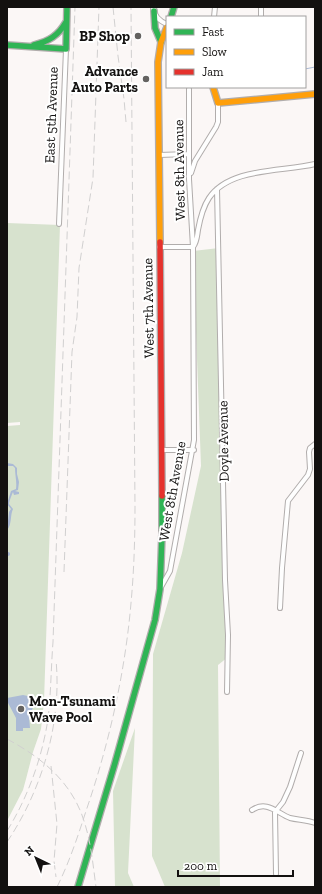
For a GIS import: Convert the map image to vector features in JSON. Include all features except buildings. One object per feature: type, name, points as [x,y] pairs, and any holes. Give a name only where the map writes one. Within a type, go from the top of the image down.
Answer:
[{"type":"main road","name":"East 5th Avenue","points":[[66,49],[67,7]]},
{"type":"main road","points":[[154,9],[155,28],[161,42]]},
{"type":"main road","points":[[31,46],[56,37],[61,32],[67,20]]},
{"type":"main road","name":"West 7th Avenue","points":[[160,589],[162,554],[158,62],[161,42],[166,30]]},
{"type":"main road","points":[[7,45],[66,49]]},
{"type":"main road","points":[[212,88],[218,103],[315,94]]},
{"type":"main road","name":"West 8th Avenue","points":[[86,859],[155,620],[160,589]]},
{"type":"main road","points":[[78,887],[86,859]]},
{"type":"main road","points":[[82,887],[86,859]]},
{"type":"street","points":[[154,9],[158,19],[166,23]]},
{"type":"street","name":"East 5th Avenue","points":[[59,224],[66,49]]},
{"type":"street","name":"West 8th Avenue","points":[[160,589],[170,571],[194,450],[193,248],[188,154],[189,89]]},
{"type":"street","points":[[189,180],[195,161],[216,128],[218,122],[218,103]]},
{"type":"street","points":[[159,155],[188,154]]},
{"type":"street","points":[[159,247],[193,248],[196,242],[203,212],[209,198],[228,182],[244,175],[315,164]]},
{"type":"street","name":"Doyle Avenue","points":[[218,189],[225,572],[228,635],[227,692]]},
{"type":"street","points":[[280,608],[288,500],[308,475],[310,469],[309,452],[310,448],[315,444]]},
{"type":"street","points":[[161,450],[194,450]]},
{"type":"street","points":[[276,874],[276,810],[283,802],[290,787],[301,753]]},
{"type":"street","points":[[252,810],[271,807],[292,818],[315,824]]},
{"type":"green space","points":[[7,223],[60,225],[44,701],[41,729],[23,790],[7,821],[7,426],[20,425],[20,422],[7,423]]},
{"type":"green space","points":[[219,248],[228,657],[218,665],[220,887],[165,887],[152,856],[153,654],[182,553],[201,466],[193,251]]},
{"type":"green space","points":[[135,728],[128,873],[134,887],[115,887],[113,791]]},
{"type":"water","points":[[7,463],[13,464],[17,468],[19,482],[18,490],[15,491],[19,492],[19,494],[14,495],[13,492],[10,500],[9,504],[13,509],[10,525],[7,530],[9,512],[11,509],[7,504],[11,491],[16,489],[16,484],[15,468],[13,466],[7,466]]},
{"type":"water","name":"Mon-Tsunami Wave Pool","points":[[23,695],[37,698],[29,717],[30,728],[23,728],[23,731],[16,731],[16,718],[7,701],[7,698]]},
{"type":"waterway","points":[[306,69],[315,67]]},
{"type":"railway","points":[[7,831],[28,791],[38,763],[49,709],[53,642],[75,7]]},
{"type":"railway","points":[[64,572],[72,352],[77,317],[79,268],[93,178],[99,7]]},
{"type":"railway","points":[[113,7],[126,122]]},
{"type":"railway","points":[[57,887],[80,830],[109,734],[125,656],[132,591],[135,506],[131,7]]},
{"type":"railway","points":[[7,842],[30,800],[47,755],[56,708],[56,660]]},
{"type":"railway","points":[[7,739],[32,754],[54,772],[72,794],[84,821],[92,854],[96,887]]},
{"type":"railway","points":[[51,766],[57,824],[54,861],[56,877]]},
{"type":"traffic: fast","points":[[7,45],[66,49],[67,7]]},
{"type":"traffic: fast","points":[[171,16],[174,7]]},
{"type":"traffic: fast","points":[[154,11],[155,28],[161,42]]},
{"type":"traffic: fast","points":[[34,45],[53,37],[60,31],[66,22]]},
{"type":"traffic: fast","points":[[78,887],[155,620],[160,589],[162,496]]},
{"type":"traffic: slow","points":[[160,242],[158,62],[161,42],[166,30]]},
{"type":"traffic: slow","points":[[213,88],[218,103],[315,94]]},
{"type":"traffic: jam","points":[[160,242],[162,496]]},
{"type":"place","name":"BP Shop","points":[[138,36]]},
{"type":"place","name":"Advance Auto Parts","points":[[146,79]]},
{"type":"place","name":"Mon-Tsunami Wave Pool","points":[[21,709]]}]
